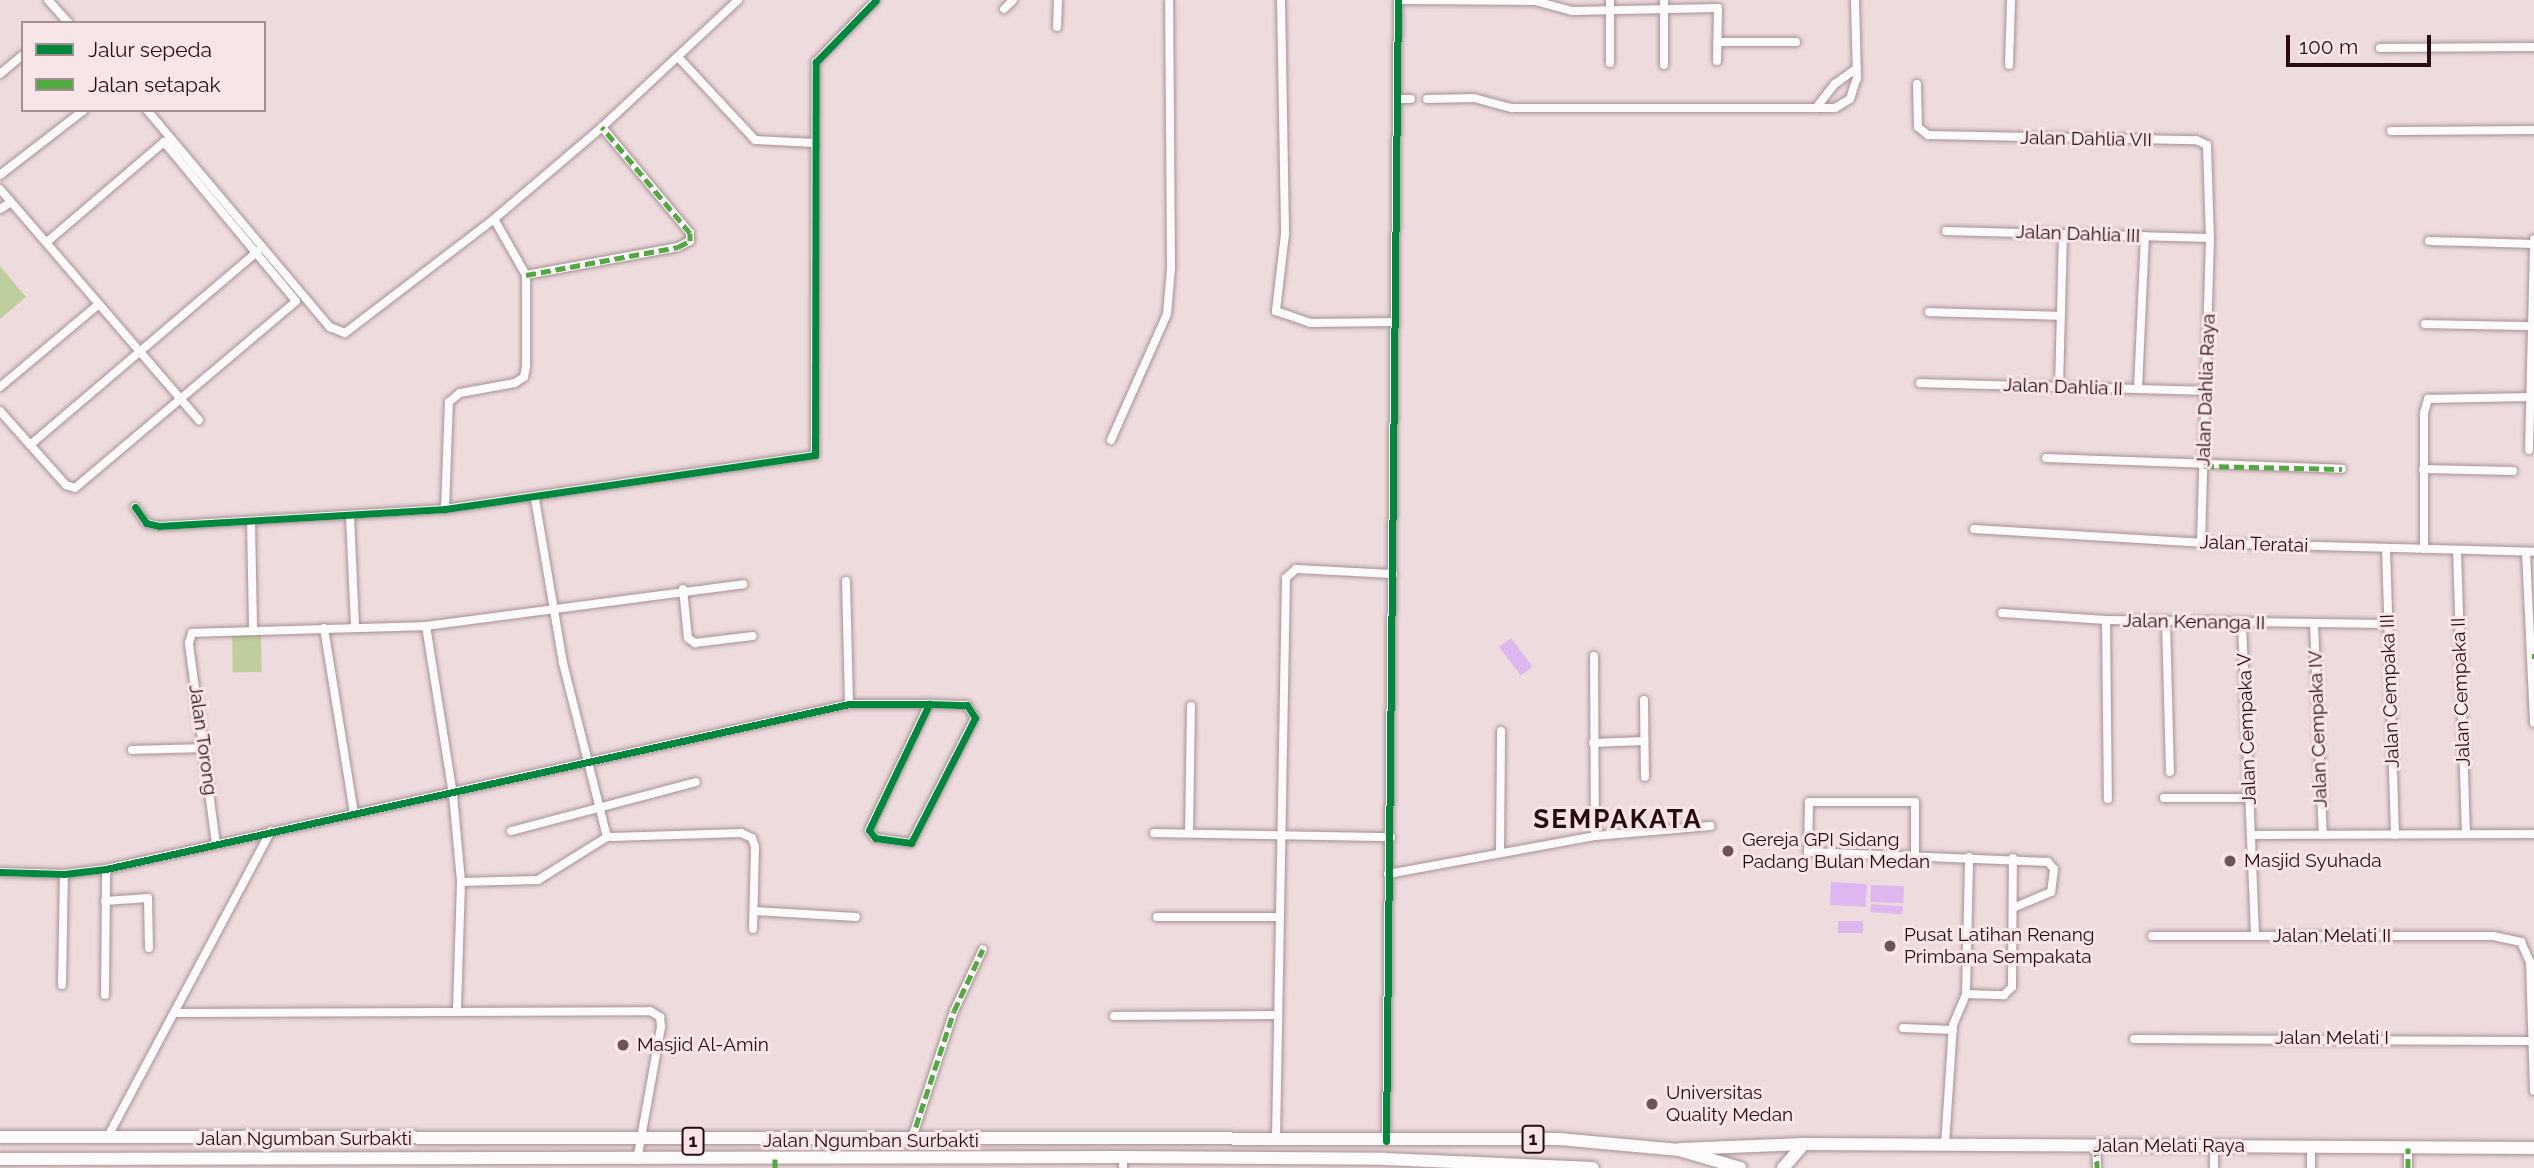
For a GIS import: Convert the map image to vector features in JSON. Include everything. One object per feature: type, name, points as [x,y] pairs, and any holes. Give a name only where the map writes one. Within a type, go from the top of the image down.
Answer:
[{"type":"main road","name":"Jalan Ngumban Surbakti","points":[[6,1137],[640,1141],[1559,1139],[1679,1150],[1740,1168]]},
{"type":"main road","points":[[6,1137],[6,1159]]},
{"type":"main road","name":"Jalan Melati Raya","points":[[1679,1150],[1804,1144],[2534,1148]]},
{"type":"main road","points":[[1783,1168],[1804,1144]]},
{"type":"main road","name":"Jalan Ngumban Surbakti","points":[[6,1159],[165,1163],[637,1160],[990,1163],[1395,1159],[1594,1168]]},
{"type":"street","points":[[48,0],[67,21]]},
{"type":"street","points":[[149,112],[335,332],[355,328],[494,219],[602,127],[738,0]]},
{"type":"street","points":[[135,507],[146,523],[153,526],[445,509],[535,499],[815,455],[816,62],[876,0]]},
{"type":"street","points":[[1004,9],[1013,0]]},
{"type":"street","points":[[1057,27],[1058,0]]},
{"type":"street","points":[[1111,440],[1167,314],[1171,268],[1169,0]]},
{"type":"street","points":[[1281,0],[1285,234],[1276,311],[1310,323],[1393,322]]},
{"type":"street","points":[[1385,1141],[1388,874],[1391,837],[1393,322],[1399,0],[1542,2],[1610,11],[1664,5],[1718,4],[1717,61]]},
{"type":"street","points":[[1610,63],[1611,0]]},
{"type":"street","points":[[1427,99],[1474,98],[1512,108],[1816,108],[1846,103],[1857,68],[1855,0]]},
{"type":"street","points":[[2009,65],[2011,0]]},
{"type":"street","points":[[1664,5],[1664,65]]},
{"type":"street","points":[[1717,42],[1796,42]]},
{"type":"street","points":[[2380,48],[2534,47]]},
{"type":"street","points":[[0,74],[21,57]]},
{"type":"street","points":[[678,57],[755,140],[815,143]]},
{"type":"street","points":[[1816,108],[1835,84],[1857,68]]},
{"type":"street","name":"Jalan Dahlia VII","points":[[1917,83],[1919,127],[1928,135],[2203,142],[2210,153],[2210,238]]},
{"type":"street","points":[[1398,99],[1411,99]]},
{"type":"street","points":[[0,175],[81,112]]},
{"type":"street","points":[[526,275],[678,247],[690,241],[690,233],[602,127]]},
{"type":"street","points":[[2391,131],[2534,130]]},
{"type":"street","points":[[0,411],[72,489],[295,306],[295,296],[164,142],[47,242]]},
{"type":"street","points":[[0,189],[199,420]]},
{"type":"street","points":[[0,209],[10,202]]},
{"type":"street","points":[[445,509],[449,402],[460,393],[515,383],[524,377],[526,275],[494,219]]},
{"type":"street","name":"Jalan Dahlia III","points":[[1945,231],[2210,238]]},
{"type":"street","points":[[2059,387],[2063,234]]},
{"type":"street","points":[[2138,389],[2145,236]]},
{"type":"street","name":"Jalan Dahlia Raya","points":[[2201,543],[2210,238]]},
{"type":"street","points":[[2430,241],[2534,242],[2528,397],[2529,450]]},
{"type":"street","points":[[30,445],[258,251]]},
{"type":"street","points":[[0,387],[99,304]]},
{"type":"street","points":[[1929,312],[2061,316]]},
{"type":"street","points":[[2425,324],[2532,326]]},
{"type":"street","name":"Jalan Dahlia II","points":[[1920,383],[2206,391]]},
{"type":"street","points":[[2424,549],[2423,469],[2428,399],[2528,397]]},
{"type":"street","points":[[2046,458],[2204,466],[2342,469]]},
{"type":"street","points":[[2423,469],[2513,471]]},
{"type":"street","points":[[535,499],[552,609],[585,763],[607,837]]},
{"type":"street","points":[[349,516],[355,626]]},
{"type":"street","points":[[251,521],[253,630],[426,626],[683,589],[743,584]]},
{"type":"street","name":"Jalan Teratai","points":[[1973,529],[2201,543],[2530,552]]},
{"type":"street","name":"Jalan Cempaka III","points":[[2386,548],[2395,835]]},
{"type":"street","name":"Jalan Cempaka II","points":[[2457,550],[2466,834]]},
{"type":"street","points":[[2530,552],[2534,723]]},
{"type":"street","points":[[1276,1140],[1286,578],[1296,569],[1393,574]]},
{"type":"street","points":[[846,581],[849,704]]},
{"type":"street","points":[[683,589],[688,638],[695,643],[753,636]]},
{"type":"street","name":"Jalan Kenanga II","points":[[2002,613],[2106,620],[2387,624]]},
{"type":"street","points":[[2106,620],[2108,799]]},
{"type":"street","points":[[2166,621],[2170,772]]},
{"type":"street","name":"Jalan Cempaka V","points":[[2242,623],[2255,936]]},
{"type":"street","name":"Jalan Cempaka IV","points":[[2314,624],[2323,835]]},
{"type":"street","points":[[426,626],[453,795],[461,882],[457,1012]]},
{"type":"street","points":[[324,628],[354,814]]},
{"type":"street","name":"Jalan Torong","points":[[216,844],[189,637],[194,632],[253,630]]},
{"type":"street","points":[[1594,656],[1595,836]]},
{"type":"street","points":[[1644,700],[1645,777]]},
{"type":"street","points":[[0,873],[64,874],[106,869],[271,831],[453,795],[849,704],[929,704],[967,705],[975,718],[915,840],[906,844],[875,838],[869,830],[929,704]]},
{"type":"street","points":[[1189,833],[1191,706]]},
{"type":"street","points":[[1500,852],[1502,731]]},
{"type":"street","points":[[1593,743],[1644,741]]},
{"type":"street","points":[[132,750],[204,748]]},
{"type":"street","points":[[511,831],[695,782]]},
{"type":"street","points":[[2164,798],[2249,798]]},
{"type":"street","points":[[1915,855],[1915,802],[1809,802],[1808,852],[2039,859],[2054,869],[2051,892],[2013,908]]},
{"type":"street","points":[[1388,874],[1595,836],[1711,825]]},
{"type":"street","points":[[107,1138],[271,831]]},
{"type":"street","points":[[1154,833],[1391,837]]},
{"type":"street","points":[[2251,835],[2534,834]]},
{"type":"street","points":[[461,882],[538,880],[607,837],[748,835],[755,846],[753,929]]},
{"type":"street","points":[[1945,1145],[1952,1030],[1966,994],[1969,857]]},
{"type":"street","points":[[1966,994],[2004,995],[2012,987],[2012,858]]},
{"type":"street","points":[[105,995],[106,869]]},
{"type":"street","points":[[62,985],[64,874]]},
{"type":"street","points":[[105,901],[148,898],[149,948]]},
{"type":"street","points":[[754,911],[856,917]]},
{"type":"street","points":[[1157,917],[1279,918]]},
{"type":"street","name":"Jalan Melati II","points":[[2152,936],[2511,939],[2521,942],[2530,962],[2530,1041]]},
{"type":"street","points":[[911,1141],[954,1011],[983,949]]},
{"type":"street","points":[[174,1013],[656,1014],[661,1027],[637,1160]]},
{"type":"street","points":[[1114,1016],[1278,1015]]},
{"type":"street","points":[[1903,1028],[1952,1030]]},
{"type":"street","name":"Jalan Melati I","points":[[2134,1039],[2530,1041]]},
{"type":"street","points":[[2530,1041],[2534,1091]]},
{"type":"street","points":[[2096,1146],[2097,1168]]},
{"type":"street","points":[[2214,1146],[2214,1168]]},
{"type":"street","points":[[2311,1147],[2311,1168]]},
{"type":"street","points":[[2408,1148],[2408,1168]]},
{"type":"green space","points":[[0,266],[26,297],[0,319]]},
{"type":"green space","points":[[261,630],[262,672],[233,672],[232,631]]},
{"type":"shaded area","points":[[1511,638],[1533,667],[1521,676],[1499,647]]},
{"type":"shaded area","points":[[1831,882],[1867,884],[1866,907],[1830,905]]},
{"type":"shaded area","points":[[1871,885],[1904,886],[1903,903],[1870,902]]},
{"type":"shaded area","points":[[1871,904],[1903,906],[1902,914],[1870,912]]},
{"type":"shaded area","points":[[1838,921],[1863,921],[1863,933],[1838,933]]},
{"type":"marked path","points":[[526,275],[678,247],[690,241],[690,233],[602,127]]},
{"type":"marked path","points":[[2204,466],[2342,469]]},
{"type":"marked path","points":[[911,1141],[954,1011],[983,949]]},
{"type":"marked path","points":[[2096,1146],[2097,1168]]},
{"type":"marked path","points":[[2408,1148],[2408,1168]]},
{"type":"marked path","points":[[775,1159],[775,1168]]},
{"type":"cycle path","points":[[135,507],[146,523],[159,526],[445,509],[815,455],[816,62],[876,0]]},
{"type":"cycle path","points":[[1386,1141],[1398,0]]},
{"type":"cycle path","points":[[0,872],[64,874],[106,869],[849,704],[929,704],[967,705],[975,718],[911,843],[875,838],[869,830],[929,704]]},
{"type":"place","name":"Gereja GPI Sidang Padang Bulan Medan","points":[[1728,851]]},
{"type":"place","name":"Masjid Syuhada","points":[[2230,861]]},
{"type":"place","name":"Pusat Latihan Renang Primbana Sempakata","points":[[1890,946]]},
{"type":"place","name":"Masjid Al-Amin","points":[[623,1045]]},
{"type":"place","name":"Universitas Quality Medan","points":[[1652,1104]]},
{"type":"district","name":"SEMPAKATA","points":[[1618,820]]}]
